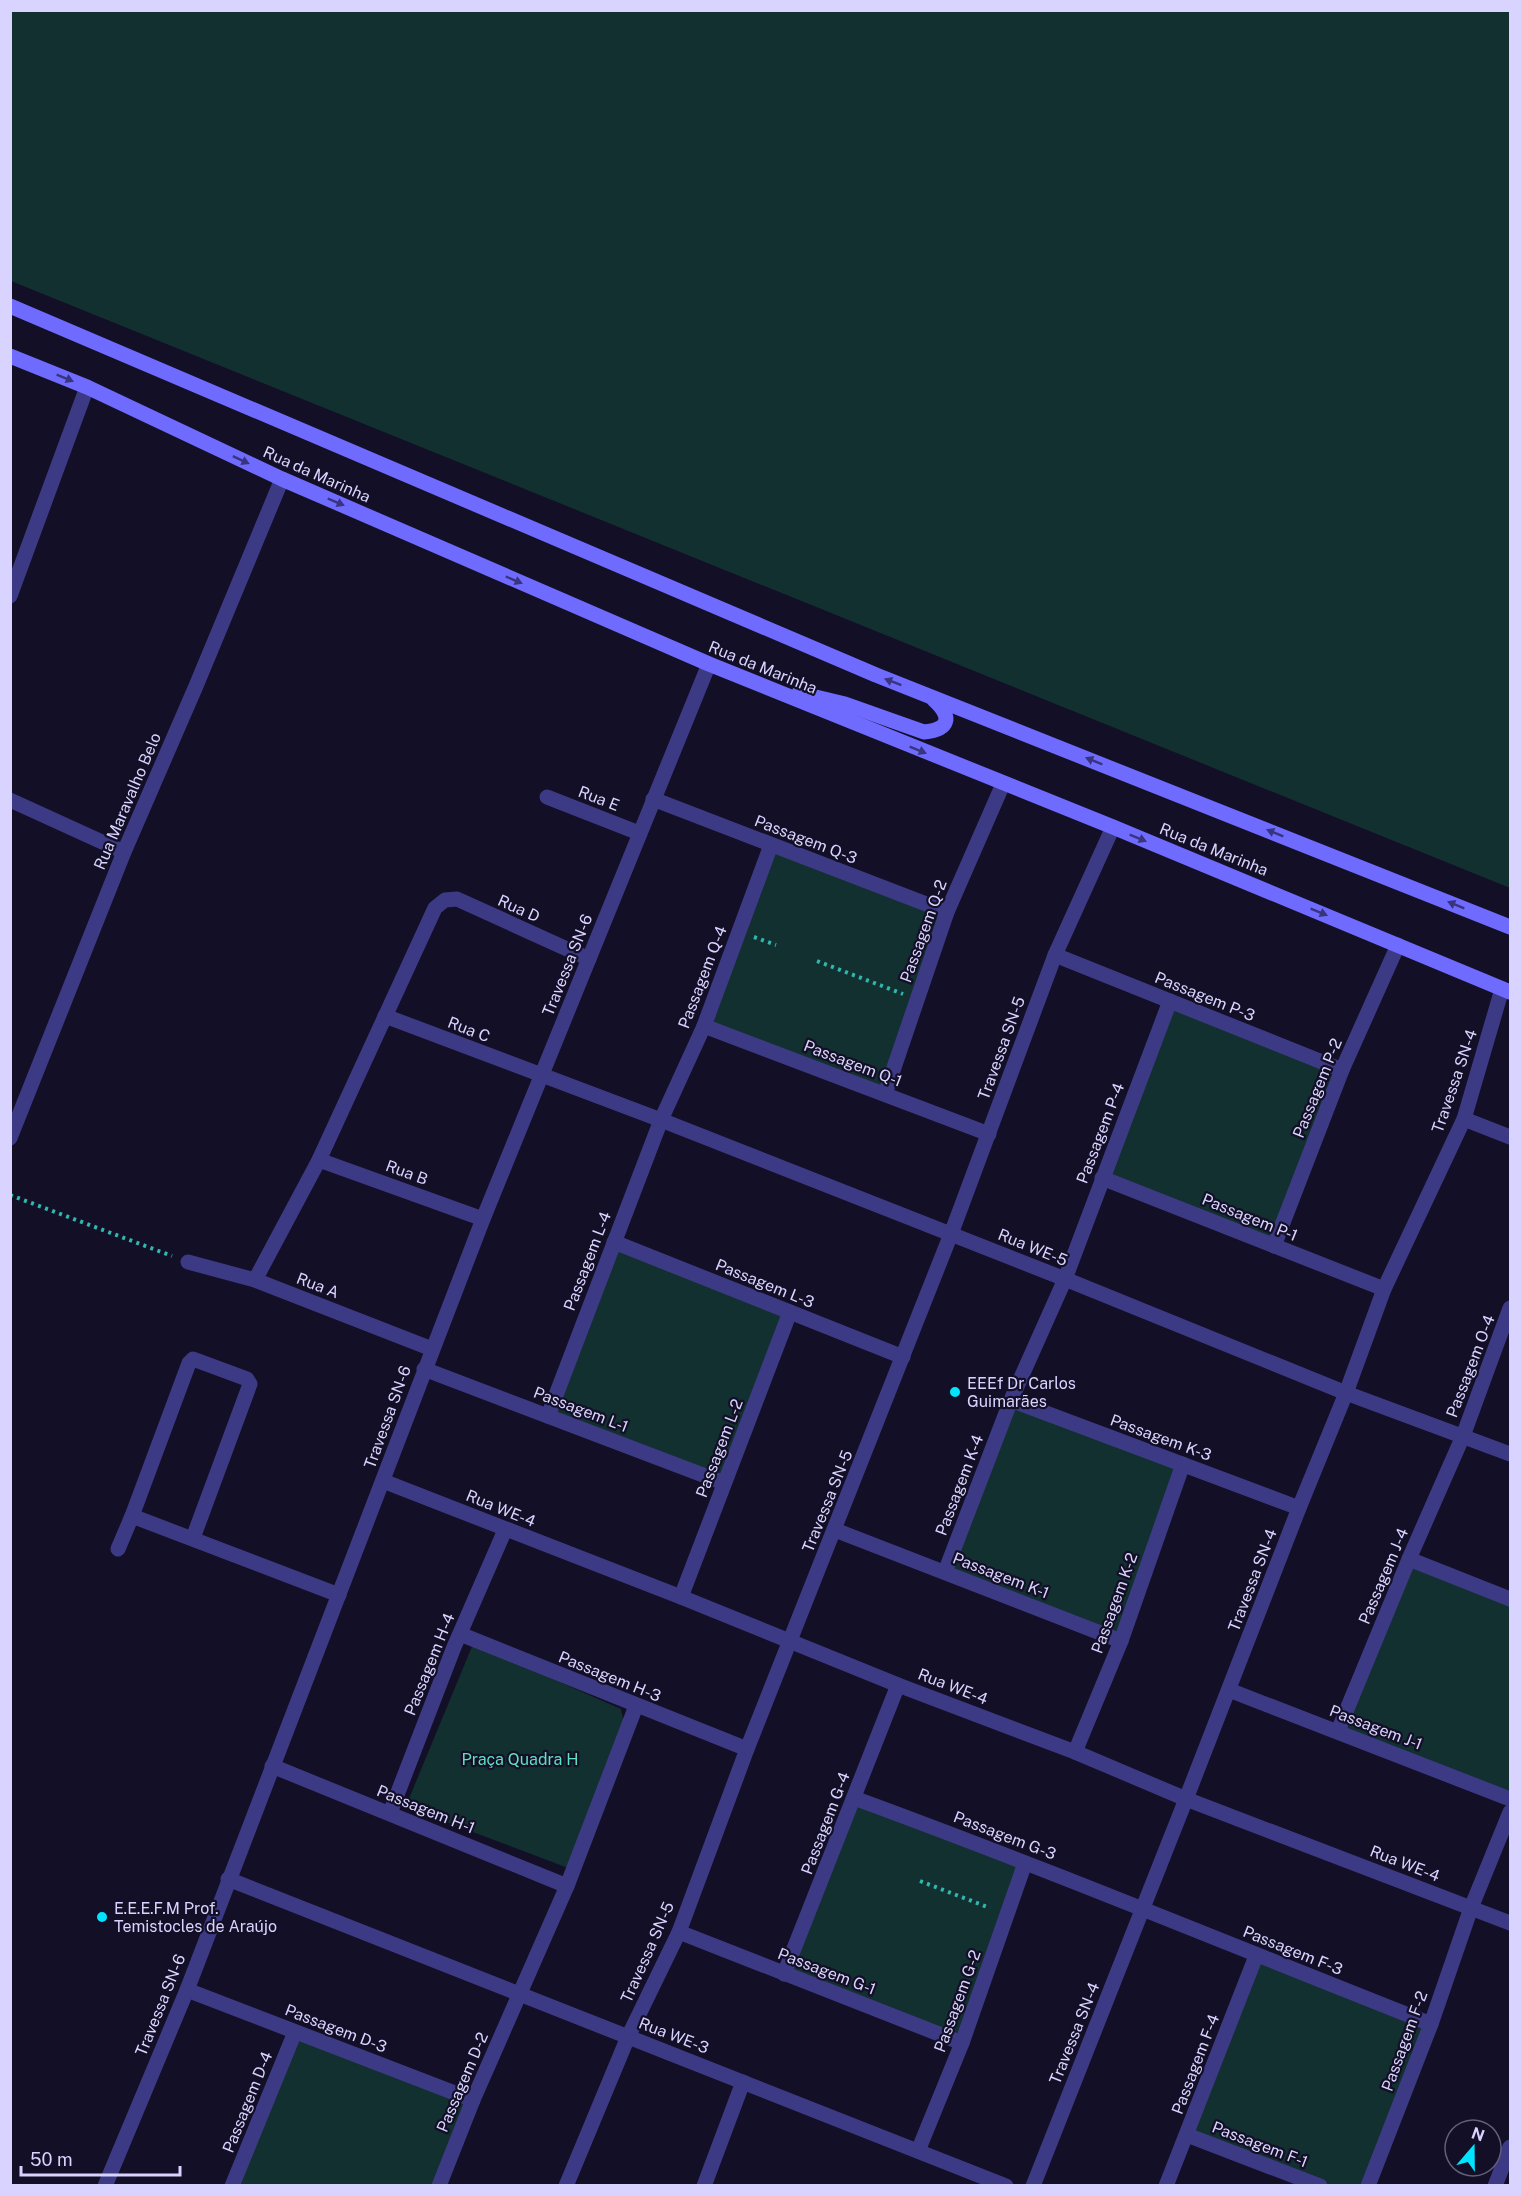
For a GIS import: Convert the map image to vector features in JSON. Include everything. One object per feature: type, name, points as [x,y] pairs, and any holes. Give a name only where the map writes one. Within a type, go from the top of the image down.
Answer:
[{"type":"main road","name":"Rua da Marinha","points":[[10,309],[48,323],[854,666],[1510,927]]},
{"type":"main road","name":"Rua da Marinha","points":[[10,356],[87,387],[282,479],[709,664],[1113,827],[1506,990]]},
{"type":"main road","points":[[756,683],[845,704],[924,732],[936,731],[945,724],[947,715],[945,709],[930,696]]},
{"type":"street","points":[[10,596],[87,387]]},
{"type":"street","name":"Rua Maravalho Belo","points":[[10,1138],[124,852],[282,479]]},
{"type":"street","name":"Travessa SN-6","points":[[105,2186],[187,1990],[483,1219],[709,664]]},
{"type":"street","name":"Passagem Q-2","points":[[885,1094],[947,912],[1003,784]]},
{"type":"street","name":"Rua E","points":[[547,797],[639,832]]},
{"type":"street","name":"Passagem Q-3","points":[[653,799],[947,912]]},
{"type":"street","points":[[10,800],[124,852]]},
{"type":"street","name":"Travessa SN-5","points":[[566,2186],[628,2037],[679,1932],[789,1641],[951,1234],[1055,955],[1113,827]]},
{"type":"street","name":"Passagem Q-4","points":[[660,1120],[704,1026],[771,845]]},
{"type":"street","name":"Rua D","points":[[384,1016],[435,908],[445,900],[457,899],[589,959]]},
{"type":"street","name":"Passagem P-2","points":[[1274,1246],[1342,1070],[1398,945]]},
{"type":"street","name":"Passagem P-3","points":[[1055,955],[1342,1070]]},
{"type":"street","name":"Travessa SN-4","points":[[1033,2186],[1299,1508],[1346,1394],[1384,1289],[1464,1119],[1506,990]]},
{"type":"street","name":"Passagem P-4","points":[[1065,1279],[1170,1001]]},
{"type":"street","points":[[255,1281],[319,1160],[384,1016]]},
{"type":"street","name":"Rua C","points":[[384,1016],[541,1075]]},
{"type":"street","name":"Passagem Q-1","points":[[704,1026],[989,1134]]},
{"type":"street","name":"Rua WE-5","points":[[541,1075],[1065,1279],[1346,1394],[1510,1454]]},
{"type":"street","points":[[1464,1119],[1510,1137]]},
{"type":"street","name":"Passagem L-4","points":[[548,1416],[660,1120]]},
{"type":"street","name":"Rua B","points":[[319,1160],[483,1219]]},
{"type":"street","name":"Passagem P-1","points":[[1102,1178],[1384,1289]]},
{"type":"street","name":"Passagem L-3","points":[[614,1242],[903,1357]]},
{"type":"street","name":"Rua A","points":[[189,1262],[255,1281],[432,1349]]},
{"type":"street","name":"Passagem K-4","points":[[945,1572],[1011,1400],[1065,1279]]},
{"type":"street","name":"Passagem O-4","points":[[1463,1436],[1505,1337],[1510,1308]]},
{"type":"street","name":"Passagem L-2","points":[[681,1597],[790,1312]]},
{"type":"street","points":[[118,1549],[189,1363],[193,1359],[247,1379],[250,1384],[193,1538]]},
{"type":"street","name":"Passagem L-1","points":[[424,1369],[724,1483]]},
{"type":"street","name":"Passagem K-3","points":[[1011,1400],[1299,1508]]},
{"type":"street","name":"Passagem J-4","points":[[1338,1731],[1463,1436]]},
{"type":"street","name":"Passagem K-2","points":[[1075,1752],[1120,1641],[1183,1464]]},
{"type":"street","name":"Rua WE-4","points":[[383,1480],[1075,1752],[1186,1799],[1510,1923]]},
{"type":"street","points":[[132,1516],[339,1595]]},
{"type":"street","name":"Passagem H-4","points":[[390,1813],[460,1634],[506,1530]]},
{"type":"street","name":"Passagem K-1","points":[[835,1530],[1120,1641]]},
{"type":"street","points":[[1409,1559],[1510,1599]]},
{"type":"street","name":"Passagem H-3","points":[[460,1634],[747,1749]]},
{"type":"street","name":"Passagem G-4","points":[[784,1974],[898,1684]]},
{"type":"street","name":"Passagem J-1","points":[[1229,1690],[1510,1799]]},
{"type":"street","name":"Passagem D-2","points":[[439,2186],[473,2100],[567,1886],[636,1706]]},
{"type":"street","name":"Passagem H-1","points":[[272,1766],[567,1886]]},
{"type":"street","name":"Passagem G-3","points":[[854,1798],[1143,1908]]},
{"type":"street","name":"Passagem F-2","points":[[1368,2186],[1431,2024],[1471,1908],[1510,1812]]},
{"type":"street","name":"Passagem G-2","points":[[918,2151],[962,2043],[1025,1863]]},
{"type":"street","name":"Rua WE-3","points":[[228,1879],[1006,2186]]},
{"type":"street","name":"Passagem F-3","points":[[1143,1908],[1257,1956],[1431,2024]]},
{"type":"street","name":"Passagem G-1","points":[[679,1932],[962,2043]]},
{"type":"street","name":"Passagem F-4","points":[[1166,2186],[1257,1956]]},
{"type":"street","name":"Passagem D-3","points":[[187,1990],[473,2100]]},
{"type":"street","name":"Passagem D-4","points":[[232,2186],[295,2032]]},
{"type":"street","points":[[704,2186],[743,2082]]},
{"type":"street","name":"Passagem F-1","points":[[1187,2135],[1320,2186]]},
{"type":"street","points":[[1495,2186],[1510,2147]]},
{"type":"path","points":[[817,961],[917,999]]},
{"type":"path","points":[[10,1195],[189,1262]]},
{"type":"path","points":[[920,1881],[990,1908]]},
{"type":"green space","points":[[10,11],[1510,11],[1510,888],[11,281]]},
{"type":"green space","points":[[771,845],[947,912],[885,1094],[704,1026]]},
{"type":"green space","points":[[1170,1001],[1342,1070],[1274,1246],[1102,1178]]},
{"type":"green space","points":[[614,1242],[790,1312],[724,1483],[548,1416]]},
{"type":"green space","points":[[1011,1400],[1183,1464],[1121,1641],[945,1572]]},
{"type":"green space","points":[[1409,1559],[1510,1599],[1510,1799],[1338,1731]]},
{"type":"green space","name":"Praça Quadra H","points":[[473,1644],[621,1709],[624,1724],[568,1868],[409,1808],[408,1801]]},
{"type":"green space","points":[[854,1798],[1025,1863],[962,2043],[784,1974]]},
{"type":"green space","points":[[1256,1956],[1431,2024],[1368,2185],[1320,2185],[1187,2135]]},
{"type":"green space","points":[[295,2032],[473,2100],[439,2185],[232,2186]]},
{"type":"place","name":"EEEf Dr Carlos Guimarães","points":[[955,1392]]},
{"type":"place","name":"E.E.E.F.M Prof. Temistocles de Araújo","points":[[102,1917]]}]
